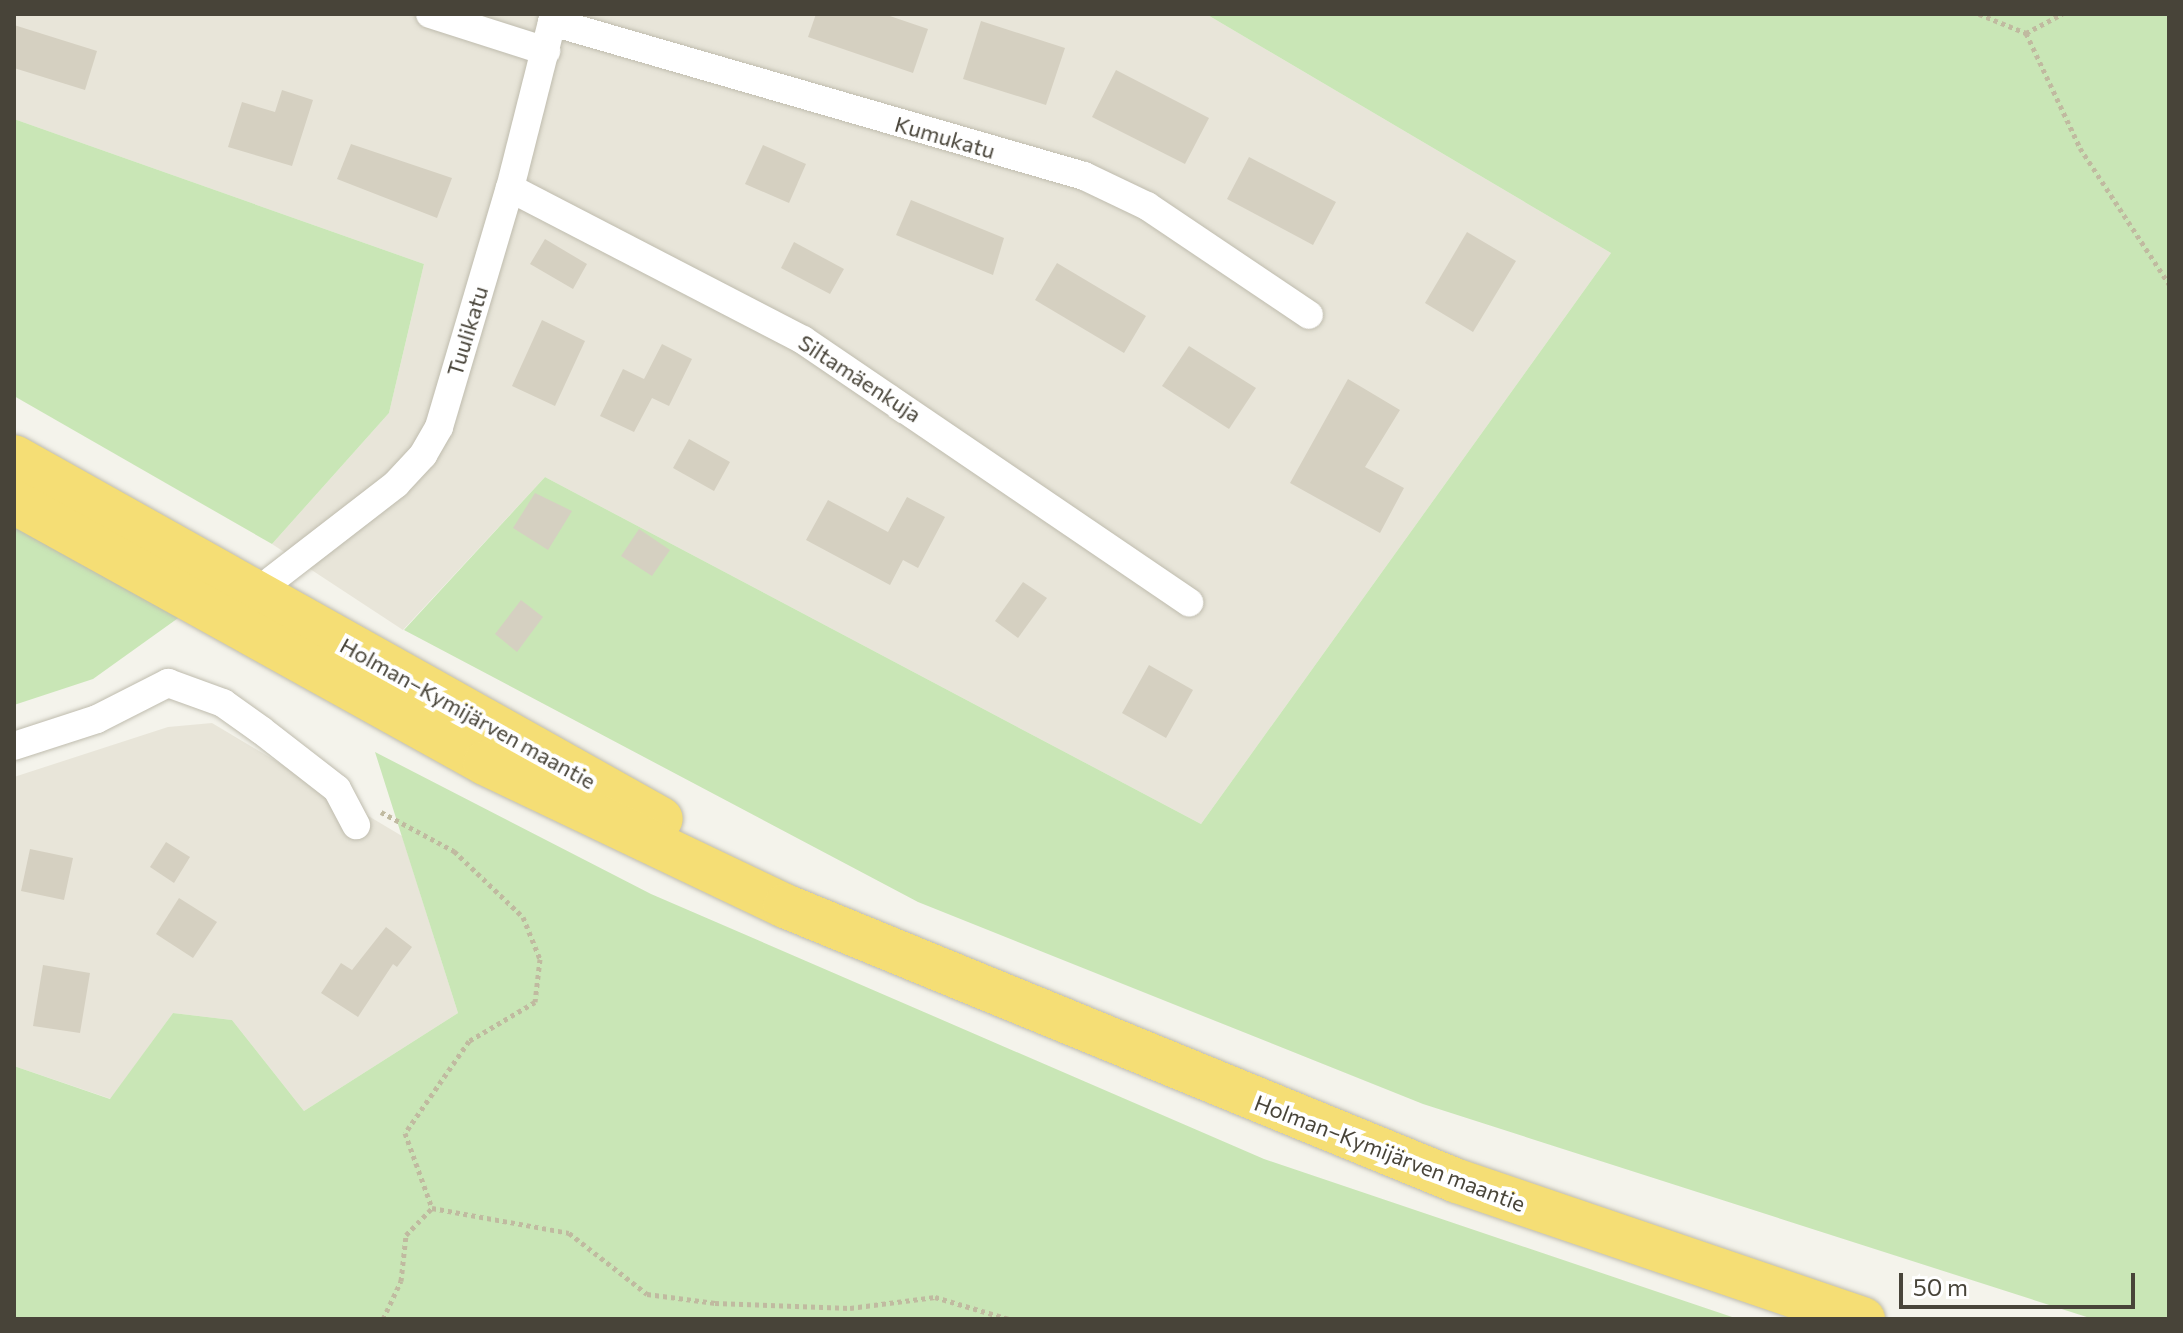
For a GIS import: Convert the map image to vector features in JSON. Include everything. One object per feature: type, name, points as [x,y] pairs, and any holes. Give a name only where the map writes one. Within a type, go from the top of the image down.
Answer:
[{"type":"highway","name":"Holman–Kymijärven maantie","points":[[14,457],[345,646],[926,961]]},
{"type":"highway","name":"Holman–Kymijärven maantie","points":[[14,502],[485,763],[713,873],[926,961],[1087,1033],[1457,1181],[1863,1319]]},
{"type":"street","points":[[430,14],[546,51]]},
{"type":"street","name":"Tuulikatu","points":[[272,580],[396,484],[423,455],[439,427],[510,188],[553,18]]},
{"type":"street","name":"Kumukatu","points":[[553,18],[1084,176],[1147,206],[1309,315]]},
{"type":"street","name":"Siltamäenkuja","points":[[510,188],[803,340],[1189,602]]},
{"type":"street","points":[[14,746],[97,719],[168,683],[223,703],[337,789],[356,825]]},
{"type":"path","points":[[1979,14],[2026,33],[2080,148],[2169,284]]},
{"type":"path","points":[[2026,33],[2062,14]]},
{"type":"path","points":[[337,789],[454,851],[523,917],[540,959],[535,1002],[469,1041],[405,1133],[432,1208]]},
{"type":"path","points":[[383,1319],[401,1281],[406,1235],[432,1208]]},
{"type":"path","points":[[432,1208],[569,1233],[647,1294],[715,1303],[850,1308],[935,1297],[1009,1319]]},
{"type":"shaded area","points":[[14,14],[1206,14],[1611,253],[1201,824],[545,477],[403,630],[272,544],[389,413],[424,264],[14,119]]},
{"type":"shaded area","points":[[212,723],[402,836],[458,1013],[304,1111],[232,1020],[173,1013],[111,1099],[14,1066],[14,777],[168,727]]},
{"type":"green space","points":[[1206,14],[2169,14],[2169,1319],[2093,1319],[1423,1104],[918,902],[404,630],[545,477],[1201,824],[1611,253]]},
{"type":"green space","points":[[14,119],[424,264],[389,413],[272,544],[14,396]]},
{"type":"green space","points":[[14,520],[188,611],[93,679],[14,705]]},
{"type":"green space","points":[[375,752],[651,894],[1264,1159],[1738,1319],[14,1319],[14,1066],[110,1099],[173,1013],[232,1020],[304,1111],[458,1013]]},
{"type":"building","points":[[816,14],[884,14],[928,29],[913,73],[808,37]]},
{"type":"building","points":[[981,21],[1065,48],[1046,105],[963,79]]},
{"type":"building","points":[[14,25],[97,51],[85,90],[14,68]]},
{"type":"building","points":[[1116,70],[1209,118],[1185,164],[1092,117]]},
{"type":"building","points":[[282,90],[313,100],[292,166],[228,147],[242,102],[275,112]]},
{"type":"building","points":[[351,144],[452,178],[437,218],[337,179]]},
{"type":"building","points":[[763,145],[806,164],[789,203],[745,184]]},
{"type":"building","points":[[1249,157],[1336,202],[1313,245],[1227,199]]},
{"type":"building","points":[[911,200],[1004,238],[993,275],[896,235]]},
{"type":"building","points":[[1467,232],[1516,261],[1473,332],[1425,303]]},
{"type":"building","points":[[545,239],[587,264],[573,289],[530,264]]},
{"type":"building","points":[[794,242],[844,269],[830,294],[781,268]]},
{"type":"building","points":[[1057,263],[1146,316],[1124,353],[1035,300]]},
{"type":"building","points":[[542,320],[585,341],[555,406],[512,386]]},
{"type":"building","points":[[662,344],[692,359],[669,406],[652,398],[634,432],[600,416],[623,369],[644,379]]},
{"type":"building","points":[[1189,346],[1256,388],[1229,429],[1162,386]]},
{"type":"building","points":[[1348,379],[1400,410],[1365,467],[1404,488],[1380,533],[1290,483]]},
{"type":"building","points":[[689,439],[730,462],[714,491],[673,468]]},
{"type":"building","points":[[535,493],[572,511],[548,550],[513,528]]},
{"type":"building","points":[[907,497],[945,517],[918,568],[903,560],[890,585],[806,540],[828,500],[888,532]]},
{"type":"building","points":[[639,529],[670,550],[652,576],[621,556]]},
{"type":"building","points":[[1023,582],[1047,598],[1018,638],[995,621]]},
{"type":"building","points":[[521,600],[543,617],[517,652],[495,634]]},
{"type":"building","points":[[1149,665],[1193,690],[1166,738],[1122,713]]},
{"type":"building","points":[[166,842],[190,857],[174,883],[150,867]]},
{"type":"building","points":[[30,849],[73,858],[64,900],[21,891]]},
{"type":"building","points":[[179,898],[217,922],[193,958],[156,934]]},
{"type":"building","points":[[386,927],[412,947],[397,967],[393,964],[358,1017],[321,993],[341,963],[352,970]]},
{"type":"building","points":[[43,965],[90,973],[80,1033],[33,1026]]}]
